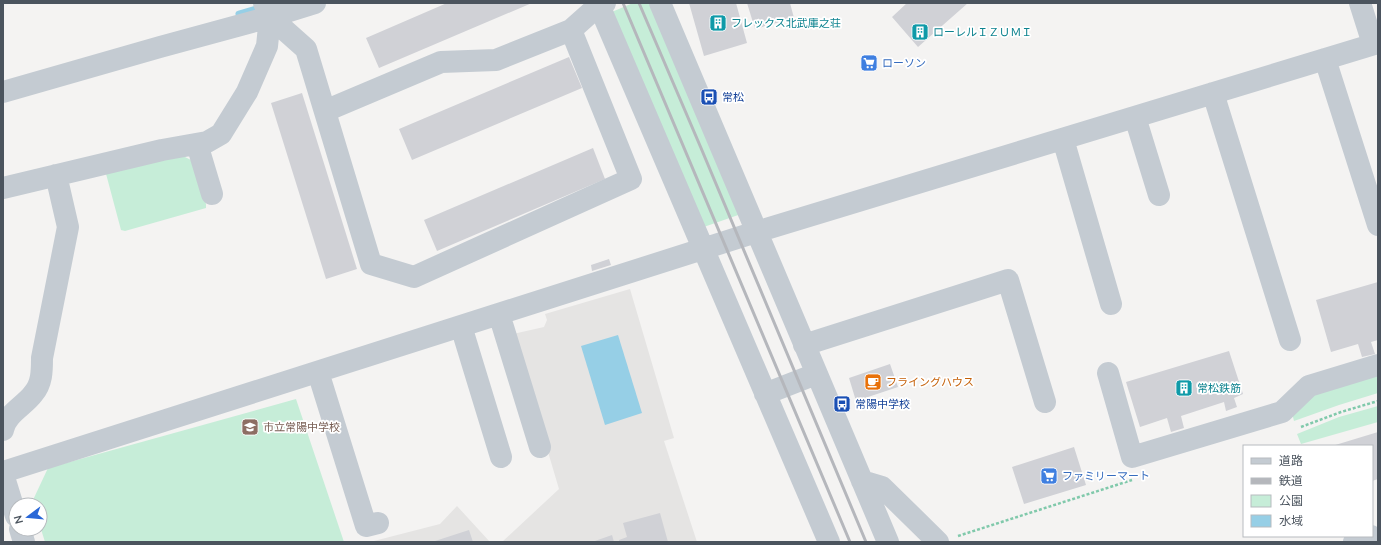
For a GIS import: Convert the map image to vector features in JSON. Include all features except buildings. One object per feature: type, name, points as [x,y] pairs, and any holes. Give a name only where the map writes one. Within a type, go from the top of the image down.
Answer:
[{"type":"street","points":[[3,92],[152,49],[267,10],[315,3]]},
{"type":"street","points":[[660,3],[888,542]]},
{"type":"street","points":[[10,497],[3,473],[756,232],[1376,43],[1360,3]]},
{"type":"street","points":[[325,111],[441,62],[496,60],[571,30],[601,4],[829,542]]},
{"type":"street","points":[[267,10],[306,49],[371,264],[414,277],[631,179],[571,30]]},
{"type":"street","points":[[3,188],[162,150],[206,142],[221,134],[247,92],[267,46],[267,10]]},
{"type":"street","points":[[1325,59],[1371,178],[1378,225]]},
{"type":"street","points":[[1213,93],[1273,306],[1290,340]]},
{"type":"street","points":[[1135,117],[1159,195]]},
{"type":"street","points":[[1063,139],[1111,304]]},
{"type":"street","points":[[197,144],[212,194]]},
{"type":"street","points":[[3,430],[4,422],[34,394],[42,375],[42,358],[68,227],[56,176]]},
{"type":"street","points":[[804,345],[1008,280],[1046,402]]},
{"type":"street","points":[[499,314],[540,447]]},
{"type":"street","points":[[461,326],[502,457]]},
{"type":"street","points":[[1108,373],[1132,456],[1282,412],[1318,377],[1378,365]]},
{"type":"street","points":[[318,372],[366,526],[378,523]]},
{"type":"street","points":[[765,394],[816,374]]},
{"type":"street","points":[[862,481],[882,487],[938,542]]},
{"type":"street","points":[[1354,542],[1369,537]]},
{"type":"shaded area","points":[[630,289],[674,438],[664,441],[697,542],[502,542],[559,489],[513,334],[544,327],[547,320],[545,314]]},
{"type":"shaded area","points":[[457,506],[490,542],[370,542],[440,524]]},
{"type":"green space","points":[[633,3],[655,3],[744,213],[698,229],[607,14]]},
{"type":"green space","points":[[181,155],[193,161],[206,208],[125,231],[121,230],[105,170]]},
{"type":"green space","points":[[1378,374],[1378,393],[1294,421],[1292,413],[1312,394]]},
{"type":"green space","name":"市立常陽中学校","points":[[296,399],[344,542],[45,542],[43,537],[48,537],[48,497],[34,497],[48,468]]},
{"type":"green space","points":[[1378,406],[1378,422],[1301,444],[1297,434],[1339,417]]},
{"type":"water","points":[[618,335],[642,413],[605,425],[581,346]]},
{"type":"waterway","points":[[239,14],[264,7]]},
{"type":"railway","points":[[623,3],[850,542]]},
{"type":"railway","points":[[639,3],[866,542]]},
{"type":"place","name":"フレックス北武庫之荘","points":[[718,23]]},
{"type":"place","name":"ローレルＩＺＵＭＩ","points":[[920,32]]},
{"type":"place","name":"ローソン","points":[[869,63]]},
{"type":"place","name":"常松","points":[[709,97]]},
{"type":"place","name":"フライングハウス","points":[[873,382]]},
{"type":"place","name":"常松鉄筋","points":[[1184,388]]},
{"type":"place","name":"常陽中学校","points":[[842,404]]},
{"type":"place","name":"市立常陽中学校","points":[[250,427]]},
{"type":"place","name":"ファミリーマート","points":[[1049,476]]}]
